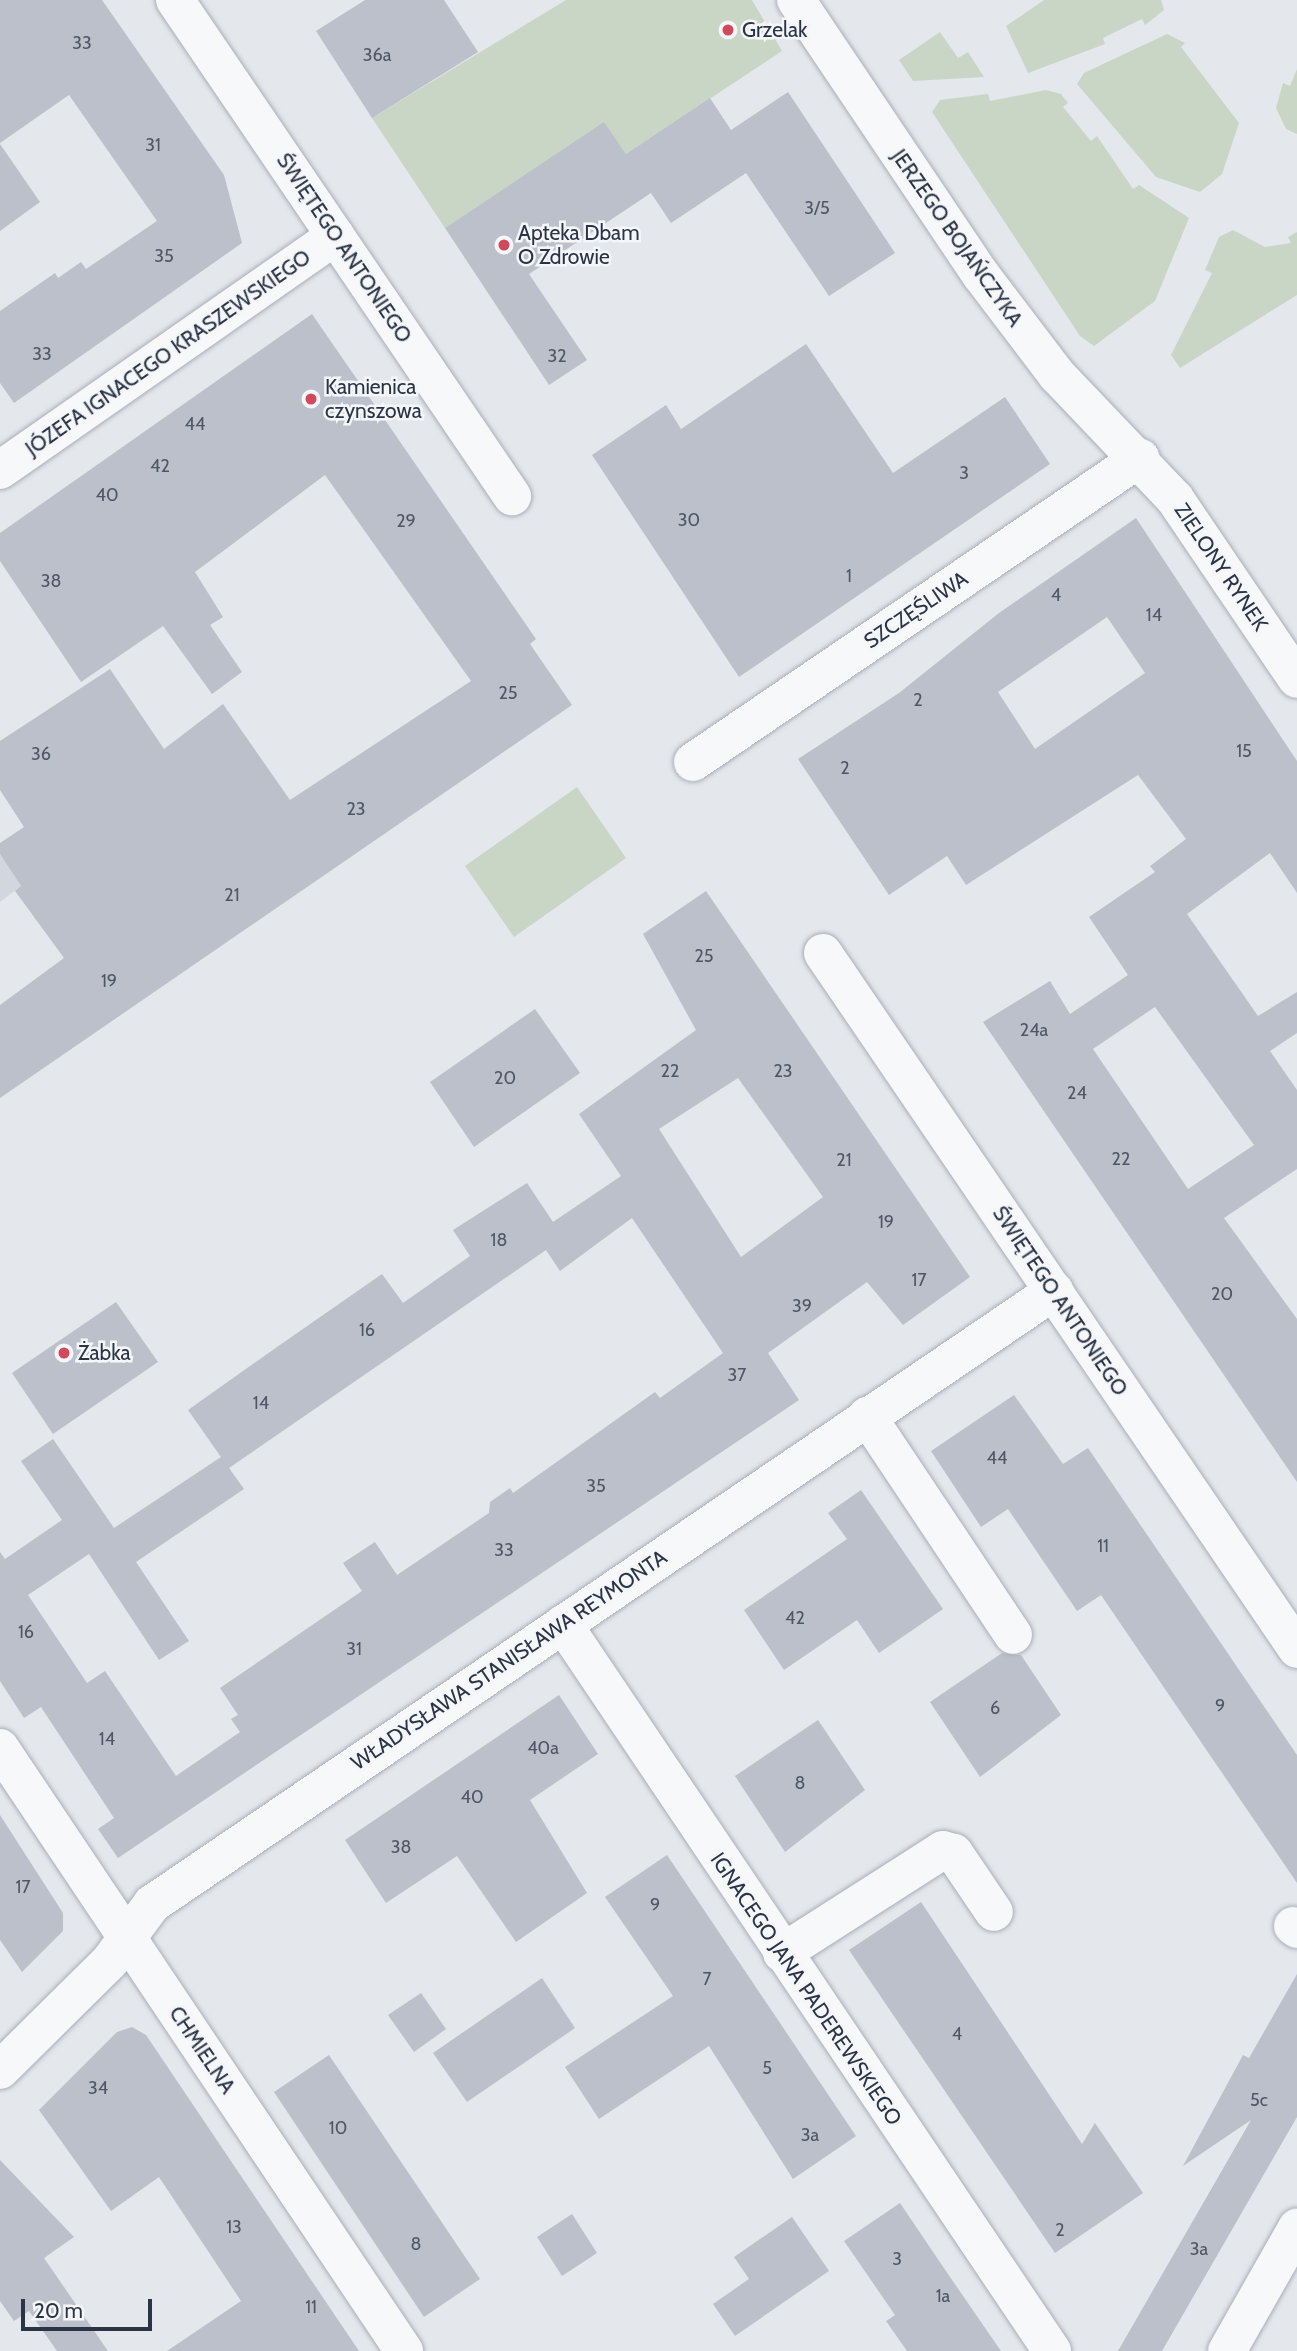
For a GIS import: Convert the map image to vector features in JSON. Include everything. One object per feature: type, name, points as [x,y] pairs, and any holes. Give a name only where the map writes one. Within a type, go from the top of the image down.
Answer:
[{"type":"street","name":"ŚWIĘTEGO ANTONIEGO","points":[[175,0],[512,496]]},
{"type":"street","name":"JERZEGO BOJAŃCZYKA","points":[[796,0],[1029,340],[1140,458]]},
{"type":"street","name":"JÓZEFA IGNACEGO KRASZEWSKIEGO","points":[[0,470],[336,236]]},
{"type":"street","name":"ZIELONY RYNEK","points":[[1140,458],[1175,499],[1297,679]]},
{"type":"street","name":"SZCZĘŚLIWA","points":[[693,762],[1140,458]]},
{"type":"street","name":"ŚWIĘTEGO ANTONIEGO","points":[[823,953],[1297,1649]]},
{"type":"street","name":"WŁADYSŁAWA STANISŁAWA REYMONTA","points":[[0,2070],[84,1988],[152,1903],[1054,1291]]},
{"type":"street","points":[[867,1416],[1013,1635]]},
{"type":"street","name":"IGNACEGO JANA PADEREWSKIEGO","points":[[563,1624],[1052,2351]]},
{"type":"street","name":"CHMIELNA","points":[[0,1748],[404,2351]]},
{"type":"street","points":[[782,1953],[943,1850],[954,1853],[994,1912]]},
{"type":"street","points":[[1227,2351],[1297,2228]]},
{"type":"shaded area","points":[[0,854],[21,886],[0,902]]},
{"type":"green space","points":[[566,0],[752,0],[782,51],[626,154],[604,123],[445,228],[372,118]]},
{"type":"green space","points":[[1044,0],[1161,0],[1164,10],[1145,25],[1142,19],[1103,38],[1105,44],[1028,73],[1006,26]]},
{"type":"green space","points":[[940,32],[958,58],[968,52],[984,77],[913,81],[899,60]]},
{"type":"green space","points":[[1167,34],[1185,43],[1181,47],[1239,123],[1222,174],[1200,192],[1156,177],[1077,84],[1084,73]]},
{"type":"green space","points":[[1297,69],[1297,134],[1286,129],[1276,108],[1283,83],[1290,86]]},
{"type":"green space","points":[[1046,90],[1061,94],[1068,103],[1063,107],[1091,141],[1097,136],[1133,189],[1139,185],[1189,218],[1155,301],[1094,346],[1080,336],[932,112],[940,100],[988,94],[990,101]]},
{"type":"green space","points":[[1233,230],[1265,247],[1291,243],[1288,237],[1297,232],[1297,295],[1180,368],[1171,355],[1212,273],[1205,270],[1219,237]]},
{"type":"green space","points":[[577,787],[626,858],[514,937],[465,866]]},
{"type":"building","points":[[0,0],[102,0],[224,175],[242,243],[14,403],[0,383],[0,311],[55,273],[58,278],[81,262],[86,269],[157,221],[69,95],[0,143]]},
{"type":"building","points":[[365,0],[444,0],[478,52],[372,118],[316,31]]},
{"type":"building","points":[[788,92],[895,253],[829,296],[746,173],[671,223],[651,193],[529,274],[587,360],[549,385],[445,228],[604,122],[626,154],[710,98],[731,130]]},
{"type":"building","points":[[0,144],[40,202],[0,231]]},
{"type":"building","points":[[312,314],[536,639],[530,644],[572,705],[0,1098],[0,1005],[64,958],[15,891],[21,886],[0,854],[0,843],[24,827],[0,790],[0,741],[110,669],[164,749],[223,704],[290,800],[471,681],[325,475],[195,572],[223,617],[210,625],[242,672],[212,694],[163,626],[81,682],[0,561],[0,533]]},
{"type":"building","points":[[806,344],[893,473],[1005,397],[1050,464],[739,677],[592,455],[666,405],[681,429]]},
{"type":"building","points":[[1136,518],[1297,761],[1297,893],[1270,853],[1187,914],[1258,1016],[1297,992],[1297,1033],[1270,1051],[1297,1090],[1297,1169],[1224,1218],[1297,1319],[1297,1482],[983,1022],[1050,981],[1070,1014],[1128,975],[1089,917],[1155,872],[1150,866],[1186,839],[1138,775],[966,885],[947,856],[889,895],[798,759],[899,693],[999,613]],"holes":[[[1107,617],[1145,673],[1035,749],[998,692]],[[1155,1007],[1254,1145],[1188,1189],[1093,1049]]]},
{"type":"building","points":[[706,891],[970,1277],[903,1325],[867,1282],[768,1353],[799,1400],[118,1858],[98,1829],[114,1818],[41,1707],[24,1718],[0,1681],[0,1552],[5,1559],[62,1520],[21,1461],[53,1439],[114,1528],[221,1457],[188,1410],[382,1274],[403,1303],[470,1256],[453,1230],[527,1183],[553,1222],[621,1176],[579,1114],[696,1030],[643,934]],"holes":[[[738,1078],[823,1197],[741,1257],[659,1129]],[[632,1218],[723,1353],[660,1398],[655,1392],[513,1493],[510,1488],[490,1502],[489,1513],[397,1575],[375,1542],[343,1563],[362,1591],[220,1688],[238,1715],[231,1719],[240,1732],[176,1776],[105,1671],[87,1683],[28,1595],[89,1554],[159,1660],[189,1641],[136,1562],[244,1489],[229,1468],[546,1250],[560,1271]]]},
{"type":"building","points":[[535,1009],[580,1073],[474,1147],[430,1082]]},
{"type":"building","points":[[116,1302],[158,1362],[53,1434],[12,1373]]},
{"type":"building","points":[[1014,1395],[1063,1464],[1088,1448],[1297,1755],[1297,1883],[1101,1595],[1077,1611],[1008,1509],[981,1527],[931,1451]]},
{"type":"building","points":[[861,1490],[943,1609],[879,1653],[857,1620],[784,1670],[744,1610],[847,1539],[828,1513]]},
{"type":"building","points":[[1002,1653],[1021,1655],[1061,1715],[980,1777],[930,1702]]},
{"type":"building","points":[[559,1695],[598,1754],[530,1800],[587,1893],[516,1942],[457,1856],[386,1903],[345,1840]]},
{"type":"building","points":[[818,1720],[865,1790],[785,1852],[735,1776]]},
{"type":"building","points":[[0,1815],[63,1913],[63,1931],[22,1972],[0,1940]]},
{"type":"building","points":[[667,1855],[856,2136],[793,2179],[709,2046],[599,2119],[565,2067],[673,1996],[605,1897]]},
{"type":"building","points":[[921,1902],[1082,2144],[1095,2123],[1143,2193],[1055,2253],[849,1950]]},
{"type":"building","points":[[1297,1974],[1297,2117],[1162,2351],[1118,2351],[1251,2120],[1183,2166],[1243,2055],[1249,2058]]},
{"type":"building","points":[[542,1978],[575,2028],[467,2102],[433,2053]]},
{"type":"building","points":[[421,1993],[446,2029],[414,2052],[388,2015]]},
{"type":"building","points":[[132,2027],[146,2035],[359,2351],[167,2351],[241,2301],[159,2177],[111,2211],[39,2110],[117,2032]]},
{"type":"building","points":[[329,2055],[480,2279],[424,2317],[274,2092]]},
{"type":"building","points":[[0,2160],[74,2237],[44,2258],[108,2351],[57,2351],[29,2311],[14,2321],[0,2301]]},
{"type":"building","points":[[900,2203],[1001,2351],[907,2351],[886,2321],[895,2315],[844,2241]]},
{"type":"building","points":[[572,2214],[597,2253],[562,2276],[537,2237]]},
{"type":"building","points":[[792,2217],[829,2271],[735,2336],[713,2304],[749,2279],[734,2257]]},
{"type":"place","name":"Grzelak","points":[[728,30]]},
{"type":"place","name":"Apteka Dbam O Zdrowie","points":[[504,245]]},
{"type":"place","name":"Kamienica czynszowa","points":[[311,399]]},
{"type":"place","name":"Żabka","points":[[64,1353]]}]
